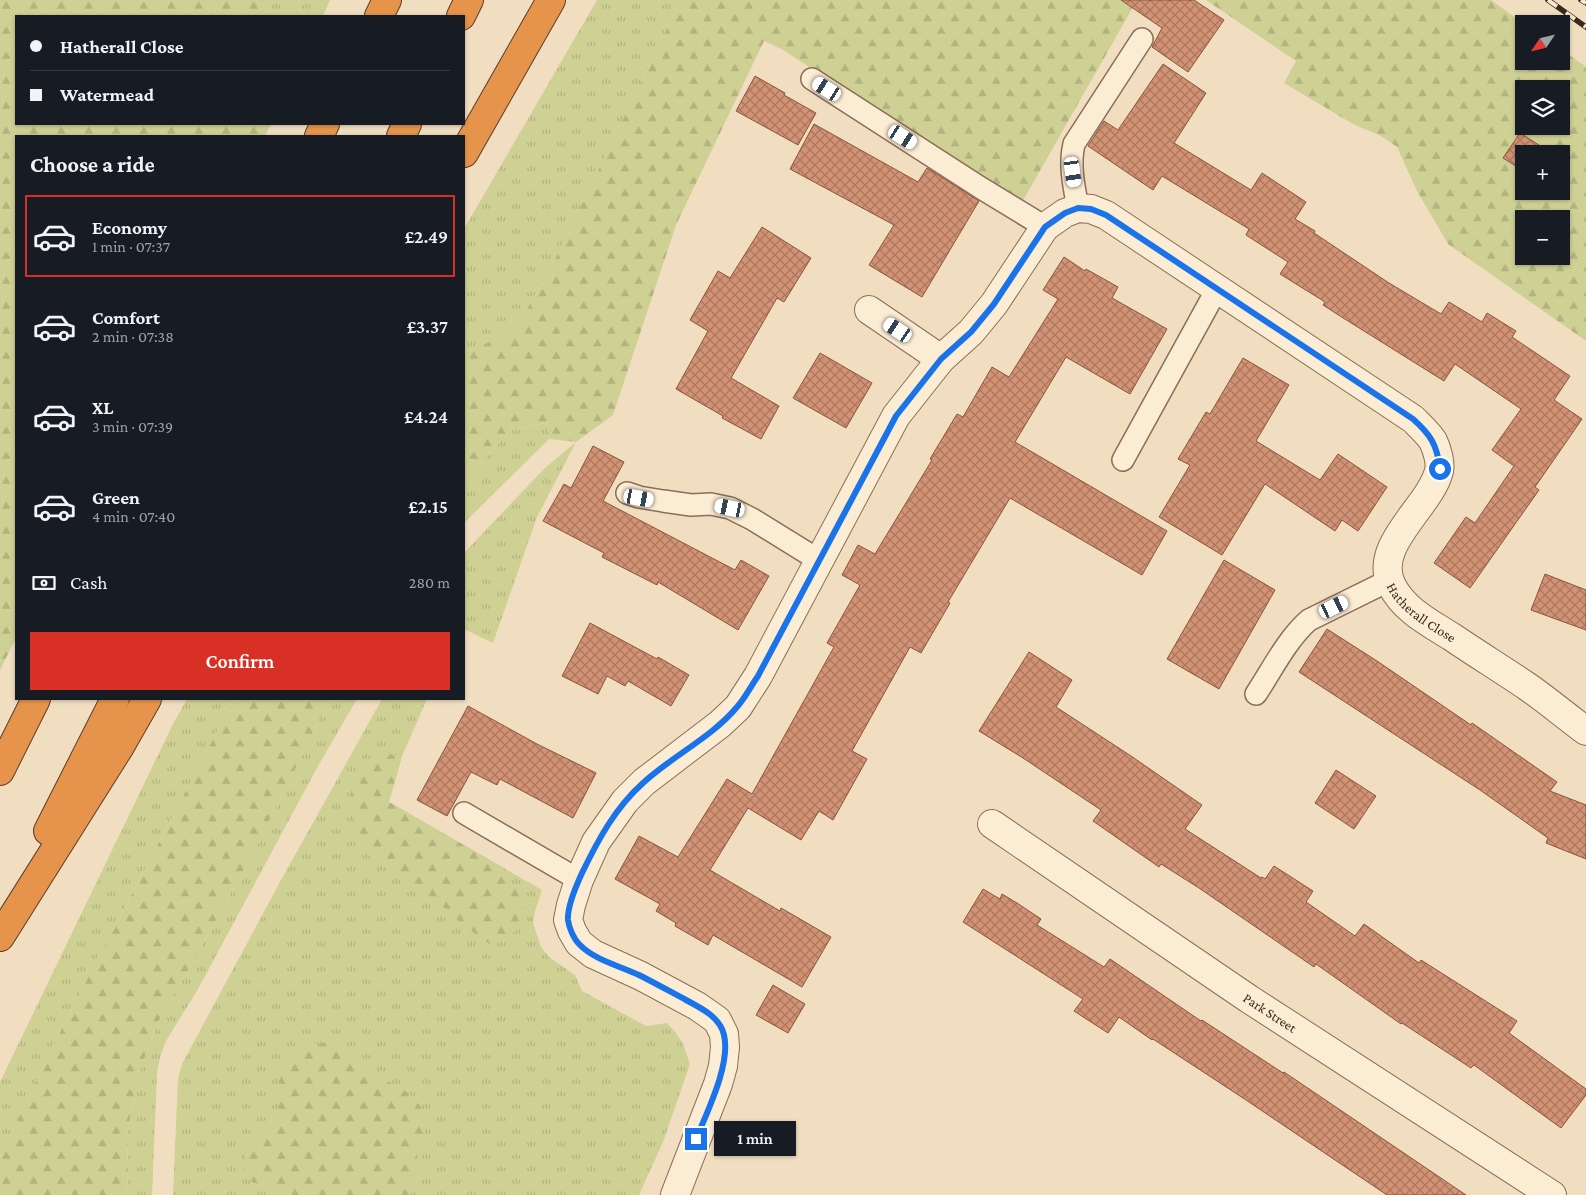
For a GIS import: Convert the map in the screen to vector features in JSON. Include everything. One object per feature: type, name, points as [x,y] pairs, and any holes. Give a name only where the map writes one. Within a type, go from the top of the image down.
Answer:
[{"type":"highway","points":[[372,15],[379,0]]},
{"type":"highway","points":[[380,15],[387,0]]},
{"type":"highway","points":[[462,15],[469,0]]},
{"type":"highway","points":[[465,151],[551,0]]},
{"type":"highway","points":[[0,771],[36,700]]},
{"type":"highway","points":[[0,925],[114,700]]},
{"type":"highway","points":[[0,936],[119,748],[145,700]]},
{"type":"street","name":"Hatherall Close","points":[[1060,218],[1091,209],[1106,215],[1413,419],[1434,442],[1440,469],[1435,482],[1393,546],[1388,558],[1387,570],[1398,596],[1416,614],[1529,687],[1586,731]]},
{"type":"street","points":[[675,1195],[718,1084],[723,1066],[724,1034],[717,1020],[697,1006],[641,976],[593,954],[579,944],[568,920],[579,880],[596,842],[625,801],[644,782],[720,724],[738,707],[758,676],[820,561],[873,456],[896,416],[941,359],[977,325],[1060,218]]},
{"type":"street","points":[[870,310],[941,359]]},
{"type":"street","name":"Park Street","points":[[992,824],[1249,999],[1552,1195]]},
{"type":"lane","points":[[812,79],[981,188],[1060,218],[1073,172],[1072,153],[1074,144],[1142,39]]},
{"type":"lane","points":[[1123,460],[1216,289]]},
{"type":"lane","points":[[627,493],[639,498],[663,502],[691,505],[711,504],[730,508],[752,519],[820,561]]},
{"type":"lane","points":[[1256,694],[1297,632],[1309,620],[1390,580]]},
{"type":"lane","points":[[464,813],[579,880]]},
{"type":"green space","points":[[0,0],[256,0],[278,15],[15,15],[15,125],[270,125],[266,135],[15,135],[15,640],[0,670]]},
{"type":"green space","points":[[256,0],[330,0],[323,15],[278,15]]},
{"type":"green space","points":[[597,0],[681,0],[556,257],[516,329],[477,348],[465,351],[465,227]]},
{"type":"green space","points":[[681,0],[1137,0],[1021,204],[783,50],[764,41],[676,225],[613,415],[576,442],[549,439],[549,422],[509,431],[465,482],[465,351],[477,348],[516,329],[556,257]]},
{"type":"green space","points":[[1206,0],[1491,0],[1515,17],[1515,70],[1570,70],[1570,55],[1586,67],[1586,341],[1448,244],[1417,191],[1397,147],[1381,136],[1353,124],[1284,83],[1296,61]]},
{"type":"green space","points":[[550,422],[549,439],[465,522],[465,482],[509,431]]},
{"type":"green space","points":[[576,442],[537,517],[493,643],[465,629],[465,552],[545,468]]},
{"type":"green space","points":[[186,700],[233,700],[68,1016],[0,1156],[0,1082],[173,724]]},
{"type":"green space","points":[[233,700],[330,700],[259,841],[158,1022],[137,1078],[127,1136],[128,1173],[126,1195],[0,1195],[0,1156],[68,1016]]},
{"type":"green space","points":[[330,700],[356,700],[318,766],[198,989],[166,1041],[157,1073],[152,1195],[126,1195],[128,1173],[127,1136],[137,1078],[158,1022],[259,841]]},
{"type":"green space","points":[[381,700],[427,700],[402,756],[389,802],[542,890],[533,923],[541,947],[549,957],[575,975],[582,991],[646,1026],[667,1023],[683,1044],[690,1064],[663,1142],[639,1195],[173,1195],[178,1078],[182,1064],[280,882]]},
{"type":"green space","points":[[389,754],[402,756],[389,802],[502,867],[513,884],[526,909],[524,918],[519,928],[499,943],[490,944],[462,924],[440,904],[370,857],[356,837],[350,808],[352,776],[368,761]]},
{"type":"green space","points":[[323,1043],[341,1049],[369,1071],[404,1090],[415,1099],[423,1110],[427,1122],[417,1154],[418,1173],[411,1193],[408,1195],[281,1195],[269,1187],[252,1182],[242,1168],[250,1141],[278,1117],[279,1086],[284,1071],[299,1056]]},
{"type":"building","points":[[1121,0],[1194,0],[1224,20],[1188,72],[1152,47],[1162,28]]},
{"type":"building","points":[[1163,64],[1206,93],[1174,143],[1251,190],[1262,173],[1306,202],[1295,219],[1389,283],[1441,314],[1449,302],[1482,322],[1487,313],[1516,331],[1512,337],[1570,376],[1554,400],[1582,419],[1535,487],[1539,490],[1470,588],[1434,563],[1466,517],[1475,523],[1514,466],[1492,450],[1521,409],[1455,364],[1444,381],[1323,305],[1325,302],[1280,274],[1288,262],[1246,235],[1249,229],[1162,176],[1153,190],[1088,146],[1104,121],[1118,130]]},
{"type":"building","points":[[755,76],[816,113],[798,145],[736,111]]},
{"type":"building","points":[[814,124],[918,182],[927,168],[979,201],[922,297],[869,265],[894,225],[790,169]]},
{"type":"building","points":[[1519,135],[1523,135],[1539,145],[1515,145],[1515,165],[1503,158]]},
{"type":"building","points":[[762,227],[811,258],[784,302],[777,298],[731,378],[779,406],[761,439],[722,418],[723,416],[676,389],[708,331],[690,320],[718,271],[730,278]]},
{"type":"building","points":[[1064,257],[1085,271],[1086,269],[1118,287],[1112,298],[1167,329],[1130,394],[1066,357],[1015,442],[1167,531],[1142,575],[1010,498],[948,602],[950,603],[921,653],[910,647],[852,751],[867,759],[833,820],[819,811],[801,840],[748,808],[710,870],[780,911],[781,908],[831,937],[802,987],[713,935],[708,945],[675,926],[676,923],[656,911],[660,904],[615,879],[639,836],[678,857],[727,779],[752,794],[834,647],[827,643],[860,585],[842,575],[858,545],[875,554],[932,460],[930,459],[957,414],[963,417],[992,367],[1009,377],[1058,299],[1043,290]]},
{"type":"building","points":[[820,353],[872,383],[846,428],[793,398]]},
{"type":"building","points":[[1243,358],[1289,385],[1256,441],[1320,480],[1338,454],[1387,487],[1358,531],[1342,520],[1335,531],[1265,484],[1222,555],[1159,517],[1190,465],[1178,459],[1206,412],[1210,414]]},
{"type":"building","points":[[593,446],[624,462],[603,501],[735,570],[741,560],[769,576],[738,630],[658,582],[657,585],[602,557],[604,553],[543,521],[564,484],[571,488]]},
{"type":"building","points":[[1224,560],[1275,590],[1219,689],[1167,659]]},
{"type":"building","points":[[1545,574],[1586,590],[1586,630],[1531,610]]},
{"type":"building","points":[[590,623],[657,659],[658,657],[689,675],[671,706],[628,681],[625,686],[607,676],[598,694],[562,676]]},
{"type":"building","points":[[1327,629],[1471,725],[1472,723],[1557,782],[1550,791],[1586,805],[1586,859],[1546,843],[1548,838],[1480,790],[1299,672]]},
{"type":"building","points":[[1029,652],[1072,680],[1056,707],[1202,805],[1185,829],[1261,878],[1265,879],[1274,866],[1313,891],[1306,902],[1355,936],[1364,924],[1419,963],[1421,960],[1517,1021],[1509,1033],[1586,1089],[1586,1095],[1561,1128],[1474,1065],[1471,1068],[1401,1024],[1316,964],[1314,967],[1199,888],[1161,864],[1159,867],[1093,821],[1101,810],[979,731]]},
{"type":"building","points":[[468,706],[537,744],[596,773],[573,818],[500,779],[497,785],[471,772],[447,816],[417,800]]},
{"type":"building","points":[[1336,770],[1376,796],[1354,829],[1315,803]]},
{"type":"building","points":[[983,889],[1000,899],[1002,894],[1017,903],[1041,919],[1037,925],[1104,967],[1110,959],[1201,1021],[1284,1072],[1466,1195],[1387,1195],[1119,1017],[1108,1033],[1074,1011],[1083,999],[963,922]]},
{"type":"building","points":[[773,985],[805,1004],[788,1033],[756,1015]]},
{"type":"railway","points":[[1548,0],[1586,27]]},
{"type":"railway","points":[[1581,0],[1586,3]]},
{"type":"route","points":[[696,1139],[718,1084],[723,1066],[724,1034],[717,1020],[697,1006],[641,976],[593,954],[579,944],[568,920],[579,880],[596,842],[625,801],[644,782],[720,724],[738,707],[758,676],[844,517],[873,456],[896,416],[941,359],[971,332],[994,304],[1018,265],[1045,227],[1056,218],[1078,208],[1091,209],[1106,215],[1413,419],[1434,442],[1440,469]]}]
